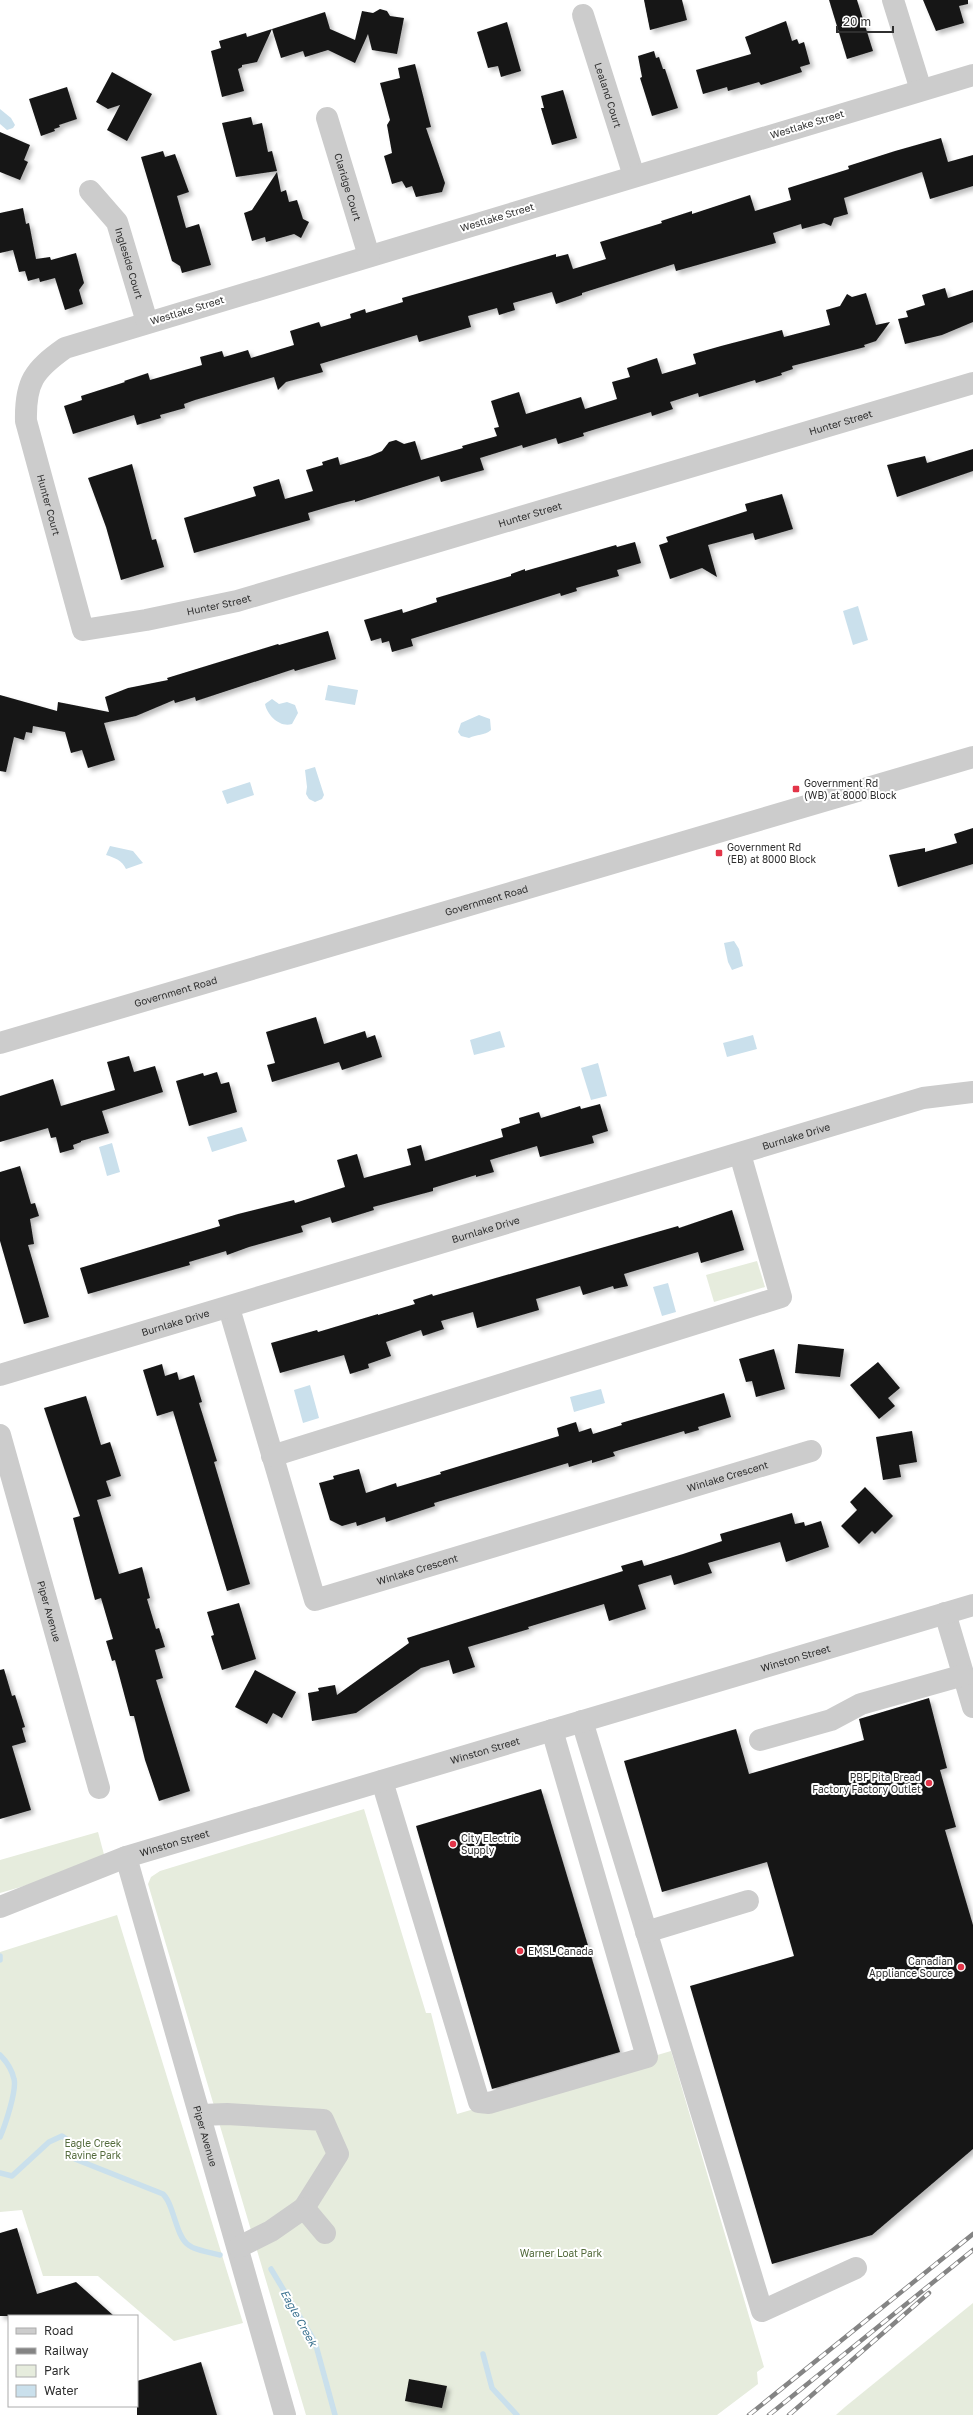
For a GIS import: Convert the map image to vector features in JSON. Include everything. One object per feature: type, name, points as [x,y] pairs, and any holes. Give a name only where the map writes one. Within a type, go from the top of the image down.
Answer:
[{"type":"street","points":[[893,0],[921,90]]},
{"type":"street","name":"Lealand Court","points":[[583,15],[634,176]]},
{"type":"street","name":"Westlake Street","points":[[33,379],[44,363],[65,348],[147,322],[973,75]]},
{"type":"street","name":"Claridge Court","points":[[327,118],[369,256]]},
{"type":"street","name":"Ingleside Court","points":[[90,191],[117,222],[147,322]]},
{"type":"street","name":"Hunter Court","points":[[33,379],[26,399],[26,422],[83,630]]},
{"type":"street","name":"Hunter Street","points":[[83,630],[146,620],[237,601],[973,383]]},
{"type":"street","name":"Government Road","points":[[0,1043],[973,757]]},
{"type":"street","name":"Burnlake Drive","points":[[0,1375],[229,1308],[923,1098],[973,1092]]},
{"type":"street","points":[[272,1456],[781,1297],[740,1154]]},
{"type":"street","name":"Winlake Crescent","points":[[229,1308],[315,1600],[811,1450]]},
{"type":"street","name":"Piper Avenue","points":[[0,1435],[6,1478],[99,1788]]},
{"type":"street","name":"Winston Street","points":[[0,1906],[126,1857],[973,1605]]},
{"type":"street","points":[[945,1613],[973,1708]]},
{"type":"street","points":[[760,1740],[831,1720],[861,1704],[964,1675]]},
{"type":"street","points":[[582,1721],[762,2311],[856,2268]]},
{"type":"street","points":[[382,1781],[479,2102],[489,2103],[615,2067],[646,2057],[552,1730]]},
{"type":"street","name":"Piper Avenue","points":[[126,1857],[239,2247],[285,2415]]},
{"type":"street","points":[[646,1932],[748,1901]]},
{"type":"street","points":[[201,2115],[227,2114],[322,2120],[338,2154],[304,2208],[271,2231],[239,2247]]},
{"type":"street","points":[[304,2208],[325,2232]]},
{"type":"green space","points":[[757,1261],[765,1287],[714,1302],[706,1275]]},
{"type":"green space","name":"Warner Loat Park","points":[[364,1809],[426,2013],[431,2013],[457,2114],[671,2051],[764,2367],[757,2372],[758,2384],[717,2415],[306,2415],[148,1884],[151,1877],[160,1871]]},
{"type":"green space","points":[[98,1832],[106,1862],[0,1893],[0,1860]]},
{"type":"green space","name":"Eagle Creek Ravine Park","points":[[117,1915],[243,2323],[174,2341],[98,2276],[43,2276],[22,2210],[0,2212],[0,1952]]},
{"type":"green space","points":[[973,2303],[973,2415],[836,2415],[845,2407]]},
{"type":"water","points":[[0,109],[11,118],[15,125],[13,128],[7,130],[0,124]]},
{"type":"water","points":[[858,606],[868,640],[853,645],[843,611]]},
{"type":"water","points":[[328,685],[358,690],[355,705],[325,700]]},
{"type":"water","points":[[272,699],[279,704],[287,702],[295,705],[298,713],[292,724],[283,724],[271,716],[265,704]]},
{"type":"water","points":[[479,715],[490,719],[491,730],[469,738],[461,736],[458,732],[461,723]]},
{"type":"water","points":[[315,767],[324,795],[322,799],[315,802],[309,799],[306,794],[307,787],[305,770]]},
{"type":"water","points":[[250,782],[254,795],[227,804],[222,791]]},
{"type":"water","points":[[110,846],[133,851],[143,863],[126,869],[120,861],[106,855]]},
{"type":"water","points":[[734,941],[739,949],[743,966],[732,970],[728,962],[724,943]]},
{"type":"water","points":[[500,1031],[505,1047],[474,1055],[470,1040]]},
{"type":"water","points":[[753,1035],[757,1049],[727,1057],[723,1043]]},
{"type":"water","points":[[598,1063],[607,1096],[591,1100],[581,1068]]},
{"type":"water","points":[[242,1127],[247,1141],[212,1152],[207,1137]]},
{"type":"water","points":[[112,1143],[120,1172],[107,1176],[99,1147]]},
{"type":"water","points":[[668,1283],[676,1312],[662,1316],[653,1287]]},
{"type":"water","points":[[310,1385],[319,1418],[303,1423],[294,1390]]},
{"type":"water","points":[[601,1389],[605,1403],[574,1412],[570,1397]]},
{"type":"building","points":[[644,0],[682,0],[687,20],[650,30]]},
{"type":"building","points":[[829,0],[857,0],[873,51],[847,59]]},
{"type":"building","points":[[923,0],[968,0],[968,4],[959,6],[964,23],[936,31]]},
{"type":"building","points":[[380,9],[387,11],[390,16],[404,18],[397,54],[372,50],[368,34],[355,63],[328,50],[305,57],[303,51],[281,58],[272,29],[325,12],[330,29],[355,40],[362,11],[373,13]]},
{"type":"building","points":[[786,21],[792,41],[797,39],[799,44],[804,42],[810,64],[800,67],[802,72],[761,85],[759,82],[728,91],[727,87],[703,94],[696,70],[751,54],[745,37]]},
{"type":"building","points":[[507,22],[521,71],[501,77],[498,66],[488,68],[477,32]]},
{"type":"building","points":[[272,29],[257,62],[242,65],[242,67],[238,69],[244,91],[222,97],[211,51],[221,48],[219,41],[246,33],[247,37]]},
{"type":"building","points":[[654,51],[656,58],[659,57],[663,69],[665,69],[678,108],[652,116],[640,78],[642,77],[638,56]]},
{"type":"building","points":[[415,64],[431,127],[426,128],[445,183],[442,192],[416,197],[412,186],[406,188],[402,181],[392,184],[384,156],[392,153],[387,125],[390,120],[380,83],[400,78],[398,68]]},
{"type":"building","points":[[112,72],[152,94],[127,141],[107,130],[120,105],[108,109],[96,102]]},
{"type":"building","points":[[67,87],[77,119],[59,125],[60,127],[54,129],[55,131],[41,136],[29,99]]},
{"type":"building","points":[[563,90],[577,138],[552,145],[541,108],[544,108],[541,96]]},
{"type":"building","points":[[251,117],[253,125],[262,123],[268,152],[272,151],[277,171],[236,177],[222,123]]},
{"type":"building","points":[[0,132],[30,145],[24,160],[28,162],[20,180],[0,172]]},
{"type":"building","points":[[941,138],[948,162],[973,155],[973,186],[930,199],[922,172],[844,198],[848,214],[834,218],[831,226],[824,223],[802,229],[801,224],[773,233],[776,243],[676,271],[674,264],[582,293],[582,295],[556,304],[552,292],[513,303],[515,310],[499,315],[497,308],[468,316],[471,327],[419,342],[417,335],[320,364],[323,372],[286,382],[278,390],[274,377],[195,400],[184,404],[185,408],[160,415],[161,418],[137,425],[134,415],[73,434],[64,406],[82,400],[81,396],[125,382],[124,381],[148,373],[150,380],[202,365],[200,357],[222,351],[224,357],[248,350],[251,358],[294,345],[290,331],[319,322],[321,327],[351,318],[350,314],[365,309],[366,313],[403,302],[402,298],[556,254],[556,257],[568,254],[573,269],[606,259],[600,242],[662,223],[661,221],[692,211],[692,214],[750,195],[755,211],[791,200],[788,188],[849,169],[848,166]]},
{"type":"building","points":[[163,151],[165,157],[175,154],[189,192],[177,196],[186,228],[199,224],[211,265],[182,273],[180,266],[172,261],[141,157]]},
{"type":"building","points":[[277,172],[281,192],[286,190],[289,202],[297,200],[303,219],[309,222],[301,238],[294,234],[266,242],[265,237],[252,241],[244,213],[252,210]]},
{"type":"building","points":[[23,208],[26,224],[29,223],[36,259],[50,257],[51,260],[76,253],[84,283],[79,290],[83,304],[65,310],[55,278],[40,282],[39,278],[28,281],[25,271],[19,272],[13,250],[0,253],[0,213]]},
{"type":"building","points":[[945,288],[948,298],[973,290],[973,322],[942,335],[905,344],[898,319],[908,317],[906,311],[925,305],[922,295]]},
{"type":"building","points":[[866,293],[876,325],[890,322],[876,341],[864,345],[865,347],[792,366],[793,369],[781,373],[782,375],[756,383],[755,380],[699,397],[698,393],[670,402],[673,409],[652,416],[651,412],[583,433],[584,436],[558,444],[556,438],[523,448],[522,445],[480,458],[484,470],[441,482],[439,476],[355,502],[355,500],[339,504],[308,513],[310,520],[194,553],[184,518],[256,496],[253,487],[279,479],[285,499],[313,491],[306,470],[323,465],[322,462],[338,457],[340,465],[370,456],[382,451],[389,442],[396,440],[404,444],[415,441],[421,460],[463,448],[462,446],[497,436],[494,428],[499,427],[491,401],[519,392],[526,414],[581,397],[585,409],[617,399],[612,382],[630,377],[627,368],[657,358],[662,374],[696,364],[693,354],[782,330],[784,337],[830,325],[826,310],[840,306],[847,294],[852,297]]},
{"type":"building","points":[[973,449],[973,471],[897,497],[887,465],[925,456],[927,463]]},
{"type":"building","points":[[132,464],[152,540],[156,539],[164,567],[121,580],[106,527],[88,478]]},
{"type":"building","points":[[782,494],[793,529],[755,540],[753,533],[708,545],[717,577],[702,568],[670,579],[659,545],[668,542],[666,537],[747,511],[745,504]]},
{"type":"building","points":[[635,542],[641,563],[617,570],[619,576],[576,588],[577,591],[561,596],[560,593],[411,639],[413,646],[392,652],[389,641],[382,643],[381,638],[371,641],[364,620],[402,609],[403,613],[437,602],[436,598],[511,576],[511,574],[525,569],[525,571],[616,545],[617,547]]},
{"type":"building","points":[[328,631],[336,659],[295,671],[294,669],[196,701],[195,697],[175,703],[174,700],[136,716],[104,723],[115,760],[88,768],[82,750],[71,753],[65,732],[33,726],[32,733],[26,732],[24,740],[14,737],[6,772],[0,771],[0,695],[57,711],[58,702],[109,712],[105,697],[128,688],[168,680],[167,678],[278,644],[279,645]]},
{"type":"building","points":[[973,828],[973,864],[898,887],[889,855],[925,848],[925,852],[957,843],[954,834]]},
{"type":"building","points":[[316,1017],[324,1044],[365,1031],[367,1038],[375,1035],[382,1057],[342,1070],[339,1062],[272,1082],[267,1065],[275,1063],[266,1032]]},
{"type":"building","points":[[129,1056],[134,1072],[155,1066],[163,1092],[102,1111],[109,1133],[81,1141],[73,1145],[74,1149],[60,1153],[56,1137],[51,1138],[48,1128],[0,1142],[0,1096],[53,1079],[61,1106],[115,1090],[107,1062]]},
{"type":"building","points":[[217,1072],[221,1084],[229,1082],[237,1112],[189,1126],[176,1081],[203,1073],[204,1076]]},
{"type":"building","points":[[600,1104],[608,1131],[592,1136],[594,1143],[540,1157],[537,1146],[490,1160],[494,1172],[476,1177],[476,1175],[433,1188],[433,1191],[373,1207],[374,1210],[332,1223],[330,1217],[301,1226],[303,1232],[249,1247],[227,1255],[226,1251],[189,1262],[190,1265],[88,1294],[80,1268],[220,1226],[218,1220],[294,1200],[295,1203],[345,1187],[337,1160],[357,1154],[364,1178],[411,1165],[407,1149],[421,1145],[425,1161],[503,1137],[501,1129],[520,1123],[519,1118],[539,1112],[541,1118],[580,1106],[581,1109]]},
{"type":"building","points":[[20,1166],[31,1204],[35,1203],[39,1216],[30,1219],[34,1244],[28,1245],[49,1317],[24,1324],[0,1241],[0,1172]]},
{"type":"building","points":[[732,1210],[744,1250],[701,1263],[698,1252],[624,1274],[628,1286],[614,1289],[613,1286],[583,1295],[580,1286],[536,1299],[539,1310],[477,1328],[473,1312],[441,1321],[444,1329],[423,1336],[421,1330],[386,1342],[391,1356],[368,1364],[369,1368],[350,1374],[344,1355],[280,1373],[271,1343],[317,1330],[318,1332],[378,1315],[415,1304],[413,1300],[432,1294],[433,1296],[678,1226],[679,1228]]},
{"type":"building","points":[[798,1344],[844,1349],[840,1377],[795,1373]]},
{"type":"building","points":[[774,1349],[785,1389],[756,1397],[752,1381],[746,1382],[739,1359]]},
{"type":"building","points":[[878,1362],[900,1388],[888,1398],[895,1406],[879,1419],[850,1385]]},
{"type":"building","points":[[162,1364],[165,1376],[177,1372],[179,1380],[194,1375],[202,1402],[199,1403],[217,1461],[214,1462],[250,1584],[227,1591],[173,1411],[157,1416],[143,1370]]},
{"type":"building","points":[[724,1393],[731,1417],[698,1427],[699,1430],[685,1434],[684,1431],[613,1452],[615,1456],[592,1463],[592,1460],[569,1467],[568,1463],[434,1503],[435,1506],[386,1522],[385,1517],[357,1526],[356,1522],[342,1526],[330,1520],[319,1483],[334,1479],[333,1476],[359,1469],[366,1493],[396,1483],[397,1487],[441,1474],[440,1472],[559,1436],[557,1428],[576,1422],[579,1432],[591,1428],[593,1434],[622,1425],[621,1423]]},
{"type":"building","points":[[86,1396],[101,1445],[110,1442],[121,1476],[106,1481],[111,1496],[97,1500],[119,1574],[142,1567],[150,1598],[147,1599],[156,1629],[159,1628],[165,1647],[155,1650],[163,1678],[156,1680],[190,1791],[159,1801],[145,1760],[134,1716],[130,1716],[115,1660],[112,1661],[106,1641],[113,1639],[101,1598],[95,1600],[73,1518],[80,1516],[44,1408]]},
{"type":"building","points":[[912,1431],[917,1462],[899,1465],[901,1477],[883,1480],[876,1437]]},
{"type":"building","points":[[865,1487],[893,1516],[875,1534],[872,1531],[859,1544],[841,1526],[857,1510],[850,1502]]},
{"type":"building","points":[[792,1513],[795,1524],[804,1522],[805,1526],[821,1521],[829,1547],[786,1562],[780,1542],[708,1563],[712,1573],[674,1585],[671,1575],[638,1585],[646,1609],[609,1621],[604,1604],[528,1627],[529,1629],[468,1647],[475,1667],[453,1674],[449,1660],[421,1668],[356,1713],[312,1721],[308,1693],[319,1691],[318,1688],[335,1685],[337,1695],[409,1643],[407,1638],[623,1571],[621,1566],[642,1560],[644,1566],[683,1554],[722,1541],[720,1534]]},
{"type":"building","points":[[239,1603],[256,1659],[222,1670],[211,1636],[214,1635],[207,1612]]},
{"type":"building","points":[[4,1669],[12,1696],[15,1695],[25,1727],[22,1728],[26,1742],[12,1746],[31,1810],[0,1819],[0,1670]]},
{"type":"building","points":[[255,1670],[296,1692],[282,1718],[273,1713],[267,1724],[235,1707]]},
{"type":"building","points":[[929,1698],[947,1768],[940,1770],[956,1827],[945,1830],[973,1925],[973,2149],[872,2235],[772,2264],[690,1986],[794,1956],[767,1862],[662,1892],[624,1761],[736,1729],[749,1774],[864,1740],[859,1719]]},
{"type":"building","points":[[541,1789],[620,2052],[492,2089],[416,1826]]},
{"type":"building","points":[[17,2228],[37,2294],[76,2282],[113,2315],[0,2316],[0,2233]]},
{"type":"building","points":[[201,2362],[217,2415],[137,2415],[138,2381]]},
{"type":"building","points":[[409,2379],[447,2386],[442,2408],[405,2401]]},
{"type":"waterway","name":"Eagle Creek","points":[[0,2055],[7,2063],[14,2079],[14,2091],[10,2108],[0,2137]]},
{"type":"waterway","name":"Eagle Creek","points":[[0,2173],[12,2176],[49,2142],[62,2136],[68,2140],[70,2154],[75,2159],[163,2194],[169,2203],[183,2240],[199,2250],[220,2255]]},
{"type":"waterway","name":"Eagle Creek","points":[[271,2269],[315,2342],[335,2415]]},
{"type":"waterway","points":[[483,2354],[492,2388],[517,2415]]},
{"type":"railway","points":[[749,2415],[973,2234]]},
{"type":"railway","points":[[769,2415],[973,2250]]},
{"type":"railway","points":[[789,2415],[929,2293]]},
{"type":"place","name":"Government Rd (WB) at 8000 Block","points":[[796,789]]},
{"type":"place","name":"Government Rd (EB) at 8000 Block","points":[[719,853]]},
{"type":"place","name":"PBF Pita Bread Factory Factory Outlet","points":[[929,1783]]},
{"type":"place","name":"City Electric Supply","points":[[453,1844]]},
{"type":"place","name":"EMSL Canada","points":[[520,1951]]},
{"type":"place","name":"Canadian Appliance Source","points":[[961,1967]]}]
